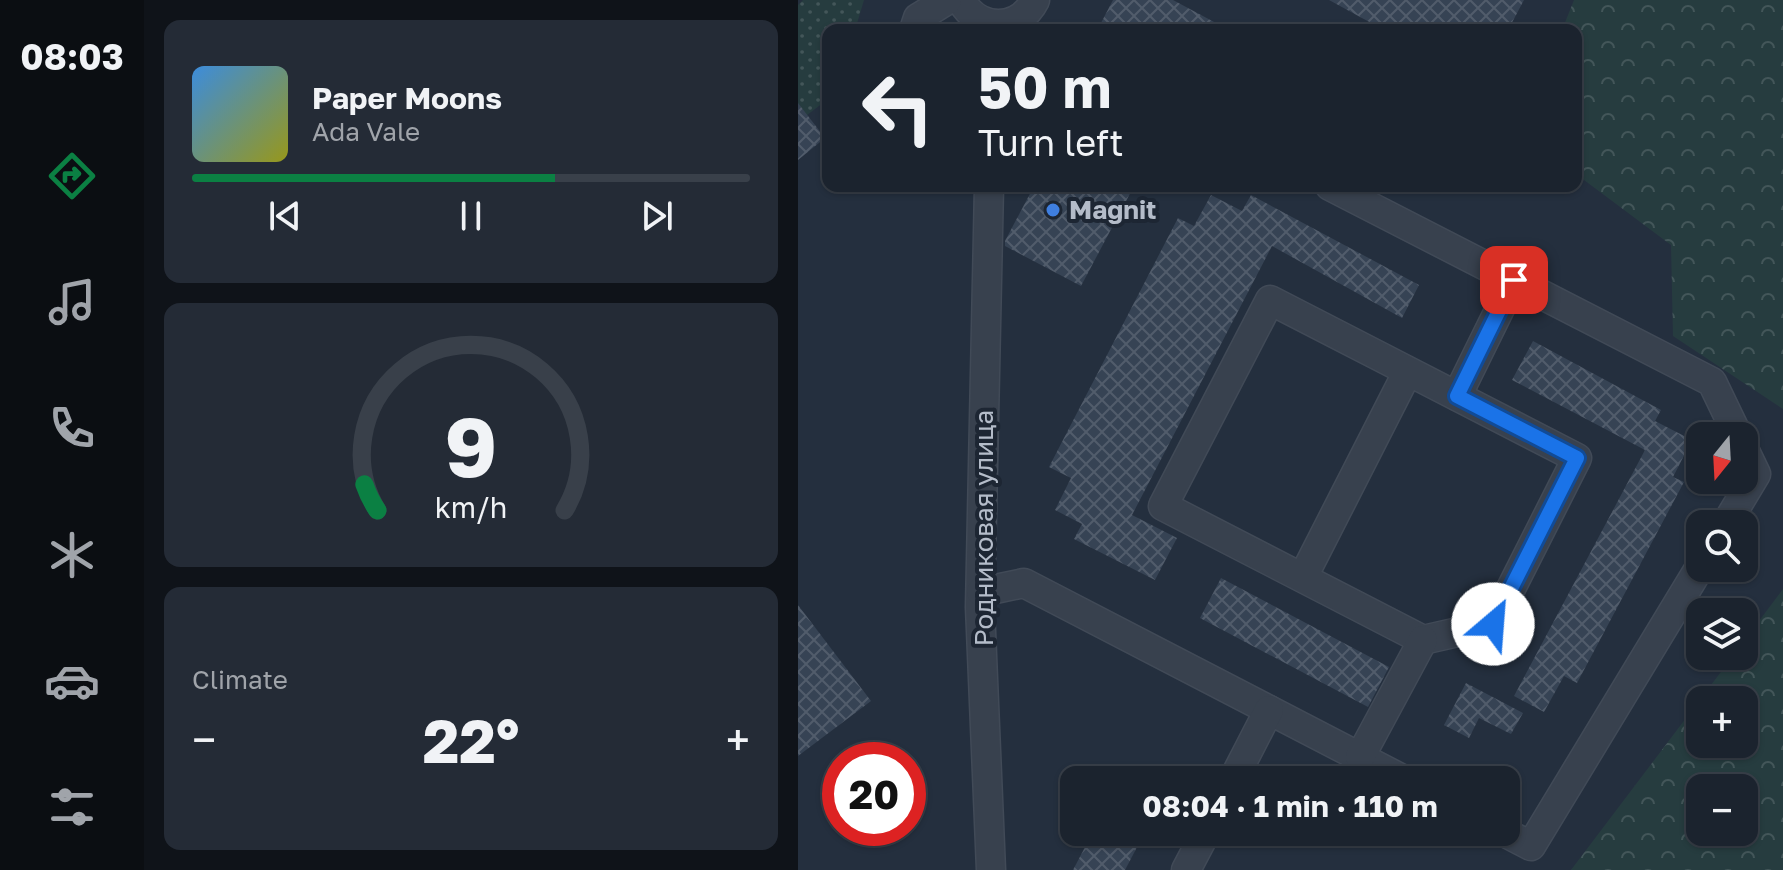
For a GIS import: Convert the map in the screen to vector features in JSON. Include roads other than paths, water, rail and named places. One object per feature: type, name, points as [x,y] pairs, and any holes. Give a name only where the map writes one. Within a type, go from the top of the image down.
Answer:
[{"type":"street","points":[[916,24],[918,18],[947,0]]},
{"type":"street","points":[[961,0],[973,16],[987,24]]},
{"type":"street","points":[[1006,24],[1033,15]]},
{"type":"street","name":"Родниковая улица","points":[[989,192],[981,592],[991,870]]},
{"type":"street","points":[[1342,192],[1712,382],[1731,422]]},
{"type":"street","points":[[1457,396],[1514,280]]},
{"type":"street","points":[[1270,300],[1457,396],[1577,458],[1493,624],[1423,640],[1163,506],[1270,300]]},
{"type":"street","points":[[1303,577],[1408,371]]},
{"type":"street","points":[[1520,840],[1531,846],[1691,582]]},
{"type":"street","points":[[981,592],[1024,583],[1377,766]]},
{"type":"street","points":[[1360,757],[1423,640]]},
{"type":"street","points":[[1240,766],[1269,710]]},
{"type":"street","points":[[1186,870],[1199,846]]},
{"type":"place","name":"Magnit","points":[[1053,210]]}]
